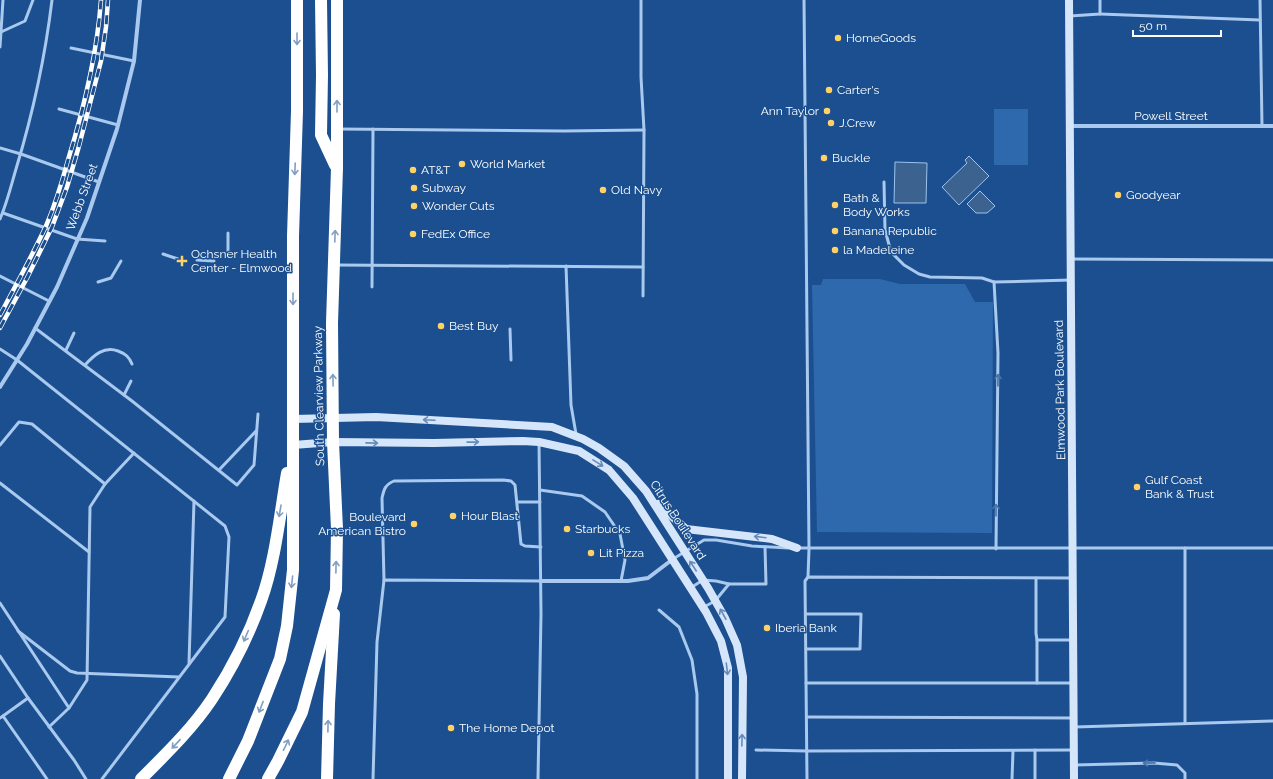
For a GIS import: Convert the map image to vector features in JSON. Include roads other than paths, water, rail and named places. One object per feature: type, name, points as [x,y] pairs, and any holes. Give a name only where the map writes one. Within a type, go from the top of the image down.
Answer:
[{"type":"highway","name":"South Clearview Parkway","points":[[229,779],[248,742],[280,659],[287,626],[293,570],[293,236],[297,111],[297,0]]},
{"type":"highway","points":[[321,0],[321,135],[337,168]]},
{"type":"highway","name":"South Clearview Parkway","points":[[268,779],[302,712],[336,590],[337,529],[333,442],[332,323],[337,168],[337,0]]},
{"type":"highway","points":[[141,779],[179,741],[211,700],[243,644],[261,601],[270,570],[292,445]]},
{"type":"highway","points":[[327,779],[329,704],[336,590]]},
{"type":"street","name":"Webb Street","points":[[0,386],[17,360],[49,301],[87,218],[118,125],[134,61],[140,0]]},
{"type":"street","name":"Elmwood Park Boulevard","points":[[1069,0],[1074,549],[1074,779]]},
{"type":"street","name":"Powell Street","points":[[1069,126],[1273,126]]},
{"type":"street","name":"Citrus Boulevard","points":[[293,419],[376,417],[552,427],[576,436],[599,448],[624,466],[651,498],[725,618],[737,645],[743,677],[742,779]]},
{"type":"street","name":"Citrus Boulevard","points":[[292,445],[333,442],[540,442],[579,452],[609,470],[634,498],[703,607],[721,641],[728,668],[728,779]]},
{"type":"street","points":[[651,498],[686,528],[772,539],[797,548]]},
{"type":"street","points":[[542,581],[621,581],[648,578],[673,559]]},
{"type":"lane","points":[[0,47],[3,0]]},
{"type":"lane","points":[[1,32],[25,21],[33,0]]},
{"type":"lane","points":[[0,219],[21,154],[37,96],[48,37],[52,0]]},
{"type":"lane","points":[[641,0],[641,77],[644,130],[643,296]]},
{"type":"lane","points":[[804,0],[809,548],[808,578],[805,581],[807,779]]},
{"type":"lane","points":[[1100,0],[1100,14]]},
{"type":"lane","points":[[1260,0],[1262,126]]},
{"type":"lane","points":[[1069,16],[1100,14],[1260,20]]},
{"type":"lane","points":[[71,48],[134,61]]},
{"type":"lane","points":[[59,109],[118,125]]},
{"type":"lane","points":[[337,129],[564,131],[644,130]]},
{"type":"lane","points":[[372,286],[373,129]]},
{"type":"lane","points":[[0,148],[99,182]]},
{"type":"lane","points":[[884,182],[885,230],[891,252],[904,265],[919,274],[930,277],[982,278],[994,282],[1071,280]]},
{"type":"lane","points":[[2,213],[78,240],[105,241]]},
{"type":"lane","points":[[228,233],[228,256]]},
{"type":"lane","points":[[163,254],[178,259]]},
{"type":"lane","points":[[1071,259],[1273,260]]},
{"type":"lane","points":[[197,260],[214,261]]},
{"type":"lane","points":[[98,282],[111,278],[121,261]]},
{"type":"lane","points":[[334,265],[643,266]]},
{"type":"lane","points":[[566,266],[571,405],[576,436]]},
{"type":"lane","points":[[0,276],[49,301]]},
{"type":"lane","points":[[994,282],[998,353],[996,549]]},
{"type":"lane","points":[[35,328],[66,350],[237,485],[254,465],[258,414]]},
{"type":"lane","points":[[510,329],[511,360]]},
{"type":"lane","points":[[66,350],[74,333]]},
{"type":"lane","points":[[0,348],[225,526],[229,537],[225,617],[102,779]]},
{"type":"lane","points":[[85,365],[94,356],[104,350],[112,349],[125,354],[132,364]]},
{"type":"lane","points":[[124,396],[131,381]]},
{"type":"lane","points":[[0,445],[19,422],[32,424],[105,484]]},
{"type":"lane","points":[[219,470],[256,431]]},
{"type":"lane","points":[[538,779],[542,581],[540,442]]},
{"type":"lane","points":[[49,727],[69,708],[87,680],[90,507],[105,484],[134,453]]},
{"type":"lane","points":[[373,779],[377,642],[384,580],[382,498],[387,484],[394,481],[511,481],[515,484],[520,544],[524,546],[541,547]]},
{"type":"lane","points":[[0,484],[89,552]]},
{"type":"lane","points":[[540,490],[582,496],[605,512],[620,534],[625,560],[621,581]]},
{"type":"lane","points":[[189,664],[194,501]]},
{"type":"lane","points":[[517,502],[540,502]]},
{"type":"lane","points":[[673,559],[704,540],[797,548],[1273,548]]},
{"type":"lane","points":[[691,588],[702,580],[729,584],[766,584],[765,546]]},
{"type":"lane","points":[[1185,548],[1185,723]]},
{"type":"lane","points":[[808,578],[1074,578]]},
{"type":"lane","points":[[1036,578],[1037,683]]},
{"type":"lane","points":[[384,580],[542,581]]},
{"type":"lane","points":[[703,607],[715,601],[729,584]]},
{"type":"lane","points":[[0,603],[69,708]]},
{"type":"lane","points":[[659,610],[678,627],[692,660],[698,694],[697,779]]},
{"type":"lane","points":[[806,614],[861,614],[860,649],[806,649]]},
{"type":"lane","points":[[18,631],[70,671],[77,673],[179,677]]},
{"type":"lane","points":[[1037,640],[1074,640]]},
{"type":"lane","points":[[0,656],[86,779]]},
{"type":"lane","points":[[806,683],[1074,683]]},
{"type":"lane","points":[[28,698],[2,717],[47,779]]},
{"type":"lane","points":[[807,717],[1074,718]]},
{"type":"lane","points":[[1074,727],[1273,721]]},
{"type":"lane","points":[[756,750],[1074,750]]},
{"type":"lane","points":[[1012,779],[1013,750]]},
{"type":"lane","points":[[1035,750],[1035,779]]},
{"type":"lane","points":[[1074,765],[1154,762],[1177,765],[1185,773],[1185,779]]},
{"type":"railway","points":[[0,315],[41,237],[58,193],[89,81],[101,0]]},
{"type":"railway","points":[[0,328],[52,227],[67,187],[101,61],[108,0]]},
{"type":"place","name":"HomeGoods","points":[[838,38]]},
{"type":"place","name":"Carter's","points":[[829,90]]},
{"type":"place","name":"Ann Taylor","points":[[827,111]]},
{"type":"place","name":"J.Crew","points":[[831,123]]},
{"type":"place","name":"Buckle","points":[[824,158]]},
{"type":"place","name":"World Market","points":[[462,164]]},
{"type":"place","name":"AT&T","points":[[413,170]]},
{"type":"place","name":"Subway","points":[[414,188]]},
{"type":"place","name":"Old Navy","points":[[603,190]]},
{"type":"place","name":"Goodyear","points":[[1118,195]]},
{"type":"place","name":"Bath & Body Works","points":[[835,205]]},
{"type":"place","name":"Wonder Cuts","points":[[414,206]]},
{"type":"place","name":"Banana Republic","points":[[835,231]]},
{"type":"place","name":"FedEx Office","points":[[413,234]]},
{"type":"place","name":"la Madeleine","points":[[835,250]]},
{"type":"place","name":"Ochsner Health Center - Elmwood","points":[[182,261]]},
{"type":"place","name":"Best Buy","points":[[441,326]]},
{"type":"place","name":"Gulf Coast Bank & Trust","points":[[1137,487]]},
{"type":"place","name":"Hour Blast","points":[[453,516]]},
{"type":"place","name":"Boulevard American Bistro","points":[[414,524]]},
{"type":"place","name":"Starbucks","points":[[567,529]]},
{"type":"place","name":"Lit Pizza","points":[[591,553]]},
{"type":"place","name":"Iberia Bank","points":[[767,628]]},
{"type":"place","name":"The Home Depot","points":[[451,728]]}]
